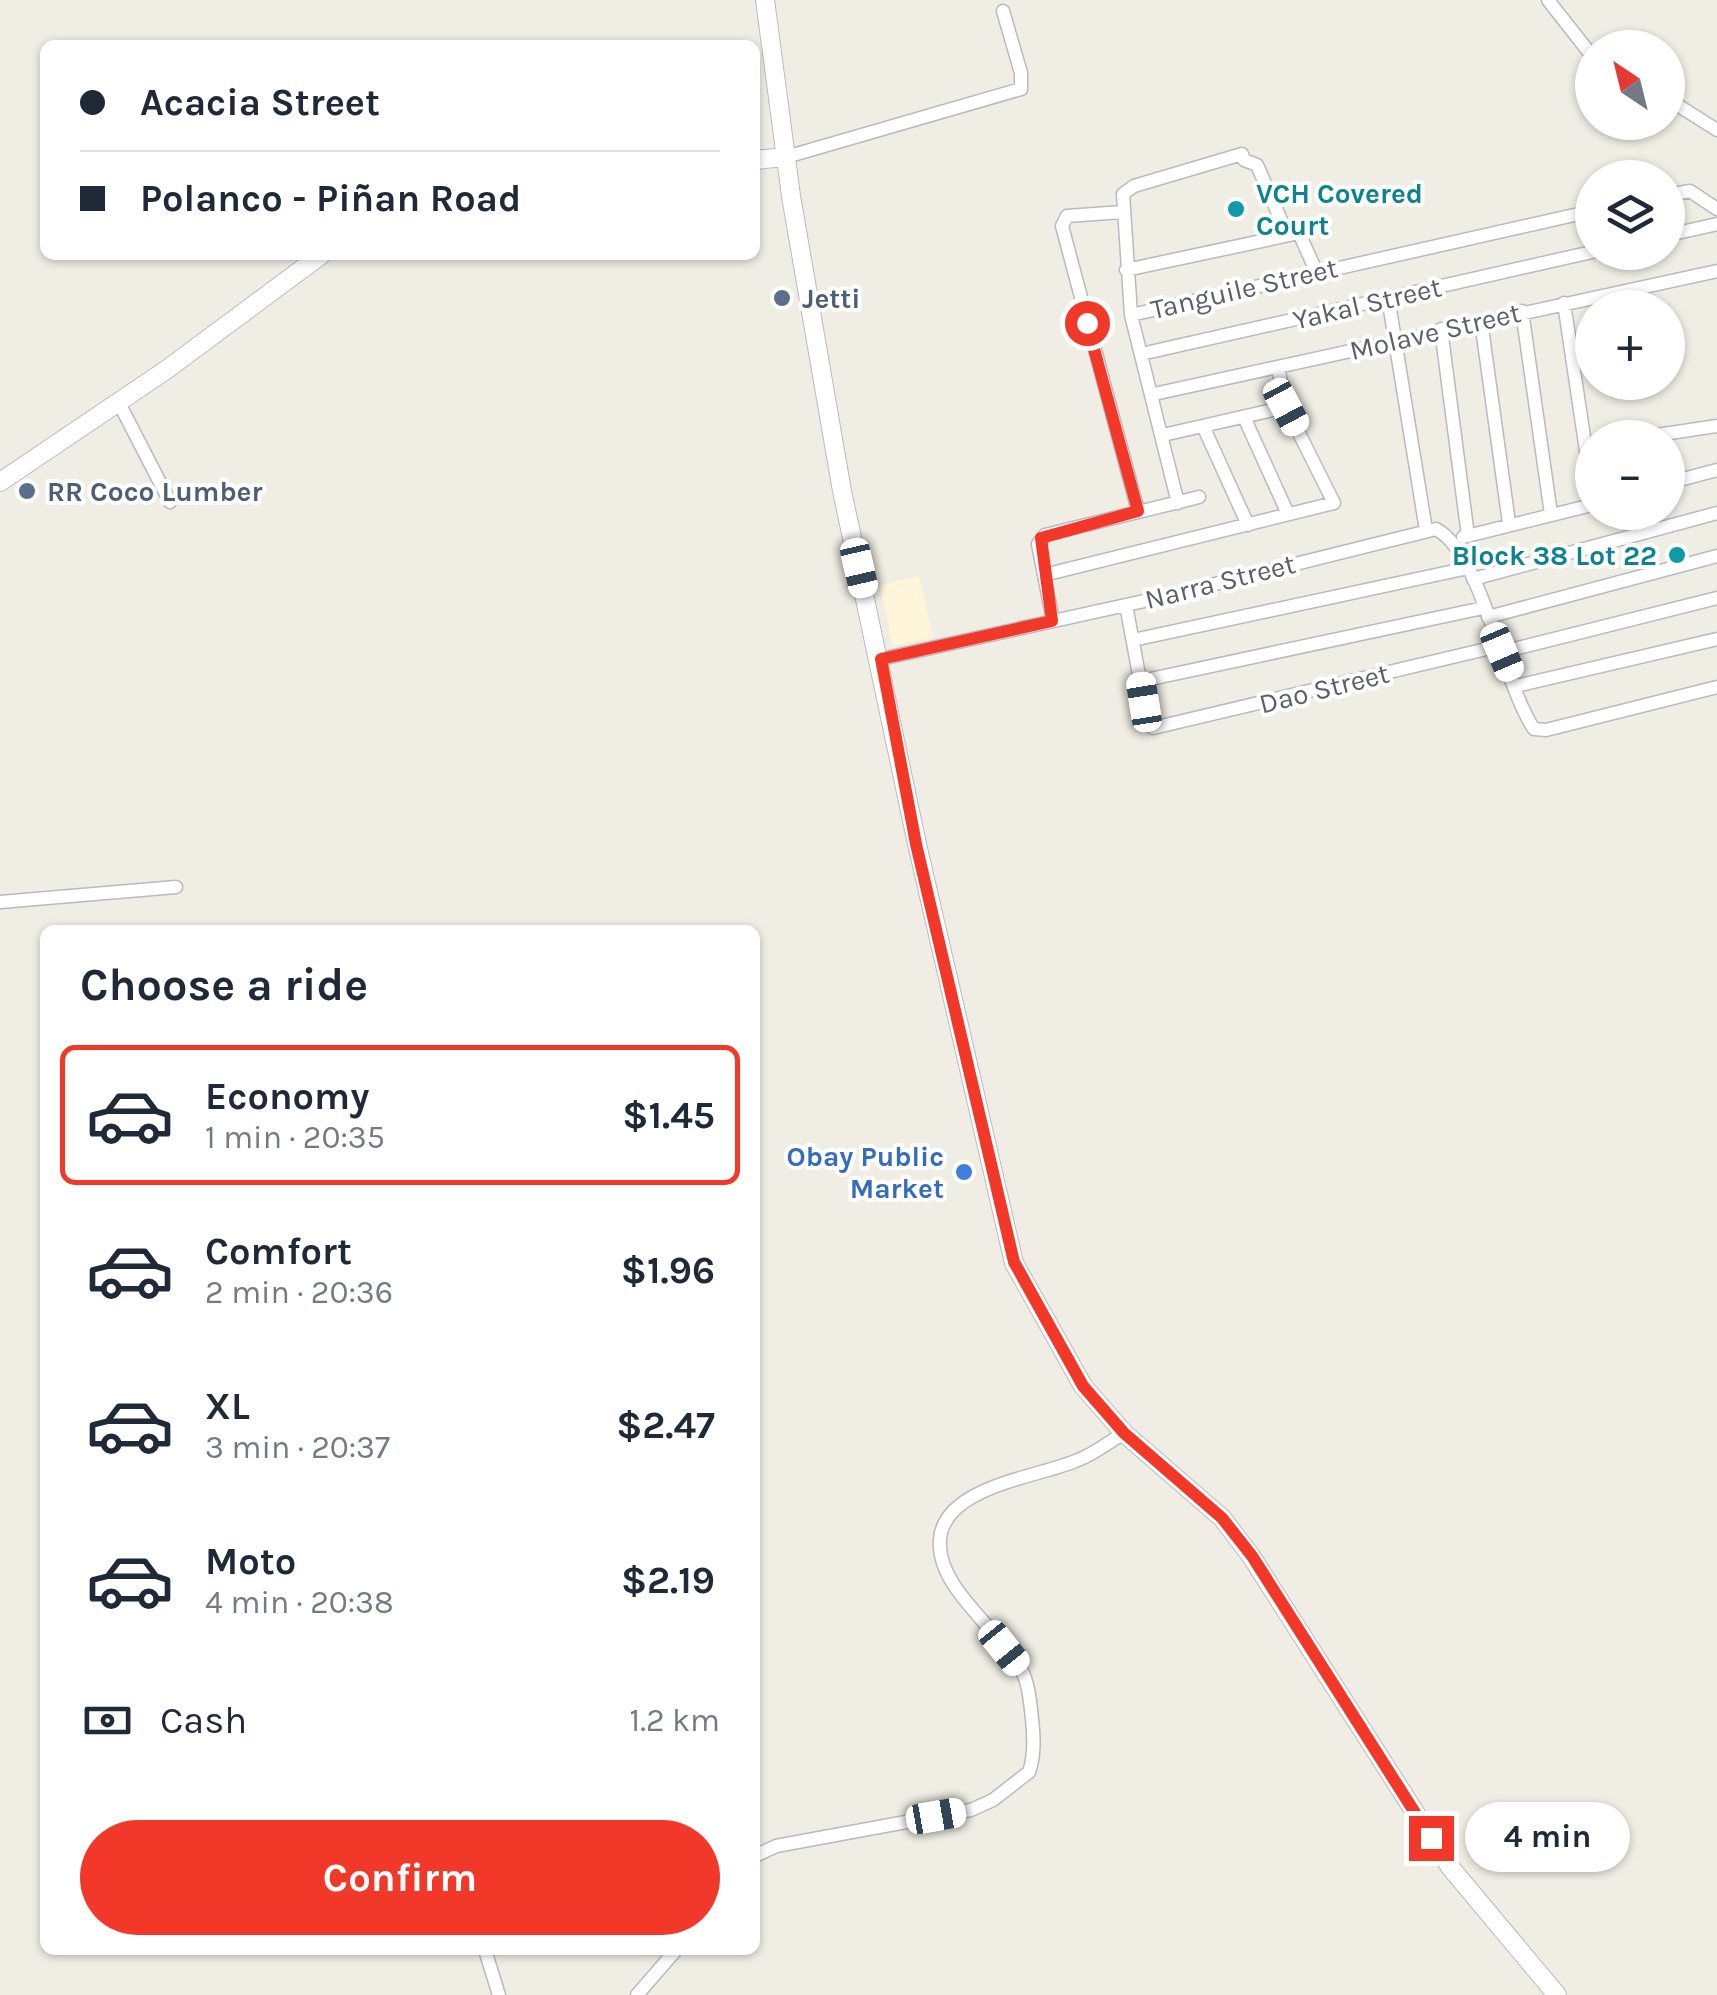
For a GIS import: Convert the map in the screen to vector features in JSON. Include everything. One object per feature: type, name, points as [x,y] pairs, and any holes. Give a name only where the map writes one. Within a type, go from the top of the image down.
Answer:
[{"type":"main road","points":[[766,0],[786,157],[842,491],[881,659],[916,844],[1014,1262],[1083,1386],[1124,1433],[1188,1485],[1252,1556],[1450,1867],[1557,1995]]},
{"type":"main road","points":[[760,160],[786,157]]},
{"type":"main road","points":[[0,482],[119,403],[313,260]]},
{"type":"street","points":[[1548,0],[1575,34]]},
{"type":"street","points":[[786,157],[1021,89],[1021,73],[1003,11]]},
{"type":"street","points":[[1685,110],[1717,130]]},
{"type":"street","points":[[1178,503],[1154,394],[1131,315],[1122,212],[1124,192],[1242,154],[1244,160],[1257,165],[1316,271]]},
{"type":"street","points":[[1685,192],[1690,191],[1717,209]]},
{"type":"street","points":[[1122,212],[1067,216],[1062,226],[1138,511]]},
{"type":"street","name":"Tanguile Street","points":[[1131,315],[1575,215]]},
{"type":"street","points":[[1685,232],[1717,224]]},
{"type":"street","points":[[1126,270],[1293,234]]},
{"type":"street","name":"Yakal Street","points":[[1141,354],[1575,256]]},
{"type":"street","name":"Molave Street","points":[[1154,394],[1522,311],[1717,272]]},
{"type":"street","points":[[1388,297],[1426,530]]},
{"type":"street","points":[[1564,303],[1584,420]]},
{"type":"street","points":[[1522,311],[1550,514]]},
{"type":"street","points":[[1482,321],[1509,523]]},
{"type":"street","points":[[1441,329],[1468,536]]},
{"type":"street","points":[[1044,575],[1331,506],[1336,499],[1286,407],[1278,367]]},
{"type":"street","points":[[119,403],[170,502]]},
{"type":"street","points":[[1162,435],[1286,407]]},
{"type":"street","points":[[1244,417],[1288,514]]},
{"type":"street","points":[[1203,426],[1248,525]]},
{"type":"street","points":[[1685,431],[1717,426]]},
{"type":"street","points":[[1685,478],[1717,470]]},
{"type":"street","points":[[1052,621],[1041,538],[1199,497]]},
{"type":"street","points":[[1575,508],[1468,536],[1447,537],[1470,574],[1534,728],[1546,730],[1717,687]]},
{"type":"street","points":[[1133,640],[1470,574],[1717,513]]},
{"type":"street","name":"Narra Street","points":[[881,659],[1126,605],[1426,530],[1447,537]]},
{"type":"street","points":[[1126,605],[1141,681],[1485,613],[1717,556]]},
{"type":"street","name":"Dao Street","points":[[1141,681],[1150,727],[1717,598]]},
{"type":"street","points":[[1516,686],[1717,640]]},
{"type":"street","points":[[0,902],[176,886]]},
{"type":"street","points":[[760,1854],[776,1846],[970,1810],[993,1800],[1029,1772],[1033,1744],[1028,1685],[1019,1666],[974,1612],[946,1568],[940,1552],[943,1524],[966,1500],[989,1488],[1079,1460],[1124,1433]]},
{"type":"street","points":[[487,1955],[499,1995]]},
{"type":"street","points":[[637,1995],[672,1955]]},
{"type":"shaded area","points":[[919,576],[933,637],[893,646],[880,585]]},
{"type":"place","name":"VCH Covered Court","points":[[1236,209]]},
{"type":"place","name":"Jetti","points":[[782,298]]},
{"type":"place","name":"RR Coco Lumber","points":[[27,491]]},
{"type":"place","name":"Block 38 Lot 22","points":[[1677,555]]},
{"type":"place","name":"Obay Public Market","points":[[964,1172]]},
{"type":"route","points":[[1087,323],[1138,511],[1041,538],[1038,544],[1052,621],[881,659],[916,844],[996,1198],[1014,1262],[1083,1386],[1124,1433],[1222,1518],[1252,1556],[1431,1838]]}]
